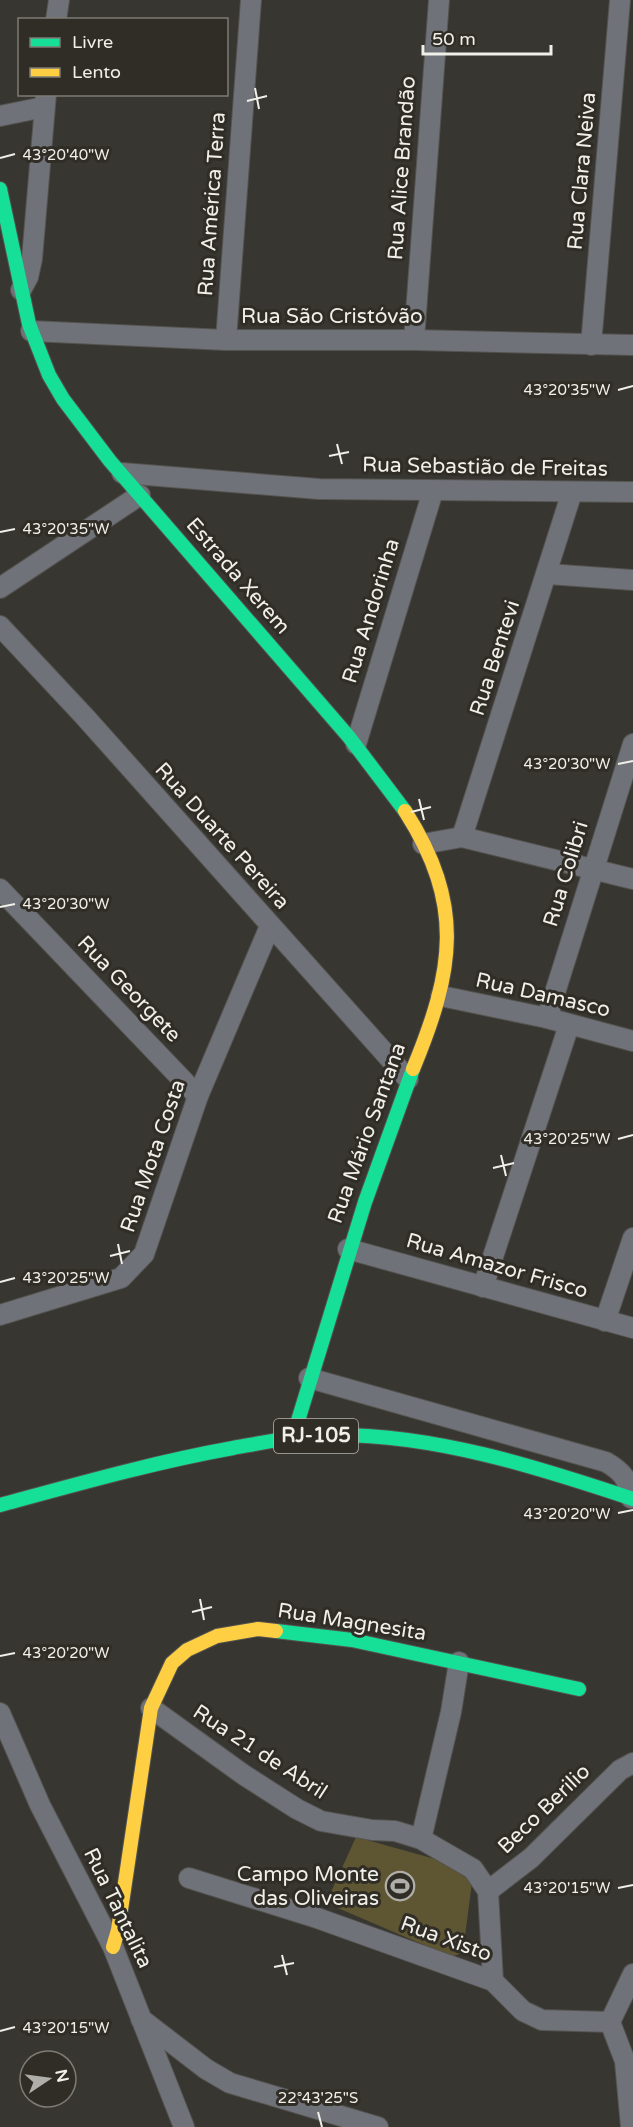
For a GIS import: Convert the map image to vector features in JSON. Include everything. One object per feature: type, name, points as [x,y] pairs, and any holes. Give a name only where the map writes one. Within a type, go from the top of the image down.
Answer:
[{"type":"street","points":[[56,18],[59,0]]},
{"type":"street","name":"Rua América Terra","points":[[226,340],[251,0]]},
{"type":"street","name":"Rua Alice Brandão","points":[[414,340],[439,0]]},
{"type":"street","name":"Rua Clara Neiva","points":[[591,345],[620,0]]},
{"type":"street","points":[[0,116],[45,101],[32,259],[28,277],[21,290]]},
{"type":"street","name":"Estrada Xerem","points":[[0,189],[31,331],[45,368],[62,398],[140,495],[356,744],[398,803],[423,844]]},
{"type":"street","name":"Rua São Cristóvão","points":[[31,331],[226,340],[414,340],[633,345]]},
{"type":"street","name":"Rua Sebastião de Freitas","points":[[122,473],[320,489],[633,492]]},
{"type":"street","name":"Rua Andorinha","points":[[356,744],[433,491]]},
{"type":"street","name":"Rua Bentevi","points":[[462,837],[548,574],[572,492]]},
{"type":"street","points":[[0,588],[140,495]]},
{"type":"street","points":[[548,574],[633,580]]},
{"type":"street","name":"Rua Duarte Pereira","points":[[0,626],[85,717],[408,1079]]},
{"type":"street","name":"Rua Colibri","points":[[547,1018],[592,868],[633,744]]},
{"type":"street","points":[[423,844],[462,837],[633,879]]},
{"type":"street","name":"Rua Mário Santana","points":[[293,1437],[348,1249],[408,1079],[441,996],[447,951],[446,908],[434,865],[423,844]]},
{"type":"street","name":"Rua Georgete","points":[[0,889],[198,1096]]},
{"type":"street","name":"Rua Mota Costa","points":[[0,1315],[121,1278],[144,1254],[198,1096],[270,926]]},
{"type":"street","name":"Rua Damasco","points":[[441,996],[547,1018],[633,1041]]},
{"type":"street","points":[[483,1287],[569,1025]]},
{"type":"street","points":[[605,1322],[633,1238]]},
{"type":"street","name":"Rua Amazor Frisco","points":[[348,1249],[633,1328]]},
{"type":"street","points":[[309,1378],[606,1462],[621,1471],[629,1482],[632,1499]]},
{"type":"street","name":"RJ-105","points":[[0,1505],[196,1454],[293,1437],[345,1435],[442,1448],[515,1465],[632,1499]]},
{"type":"street","name":"Rua Magnesita","points":[[113,1947],[118,1930],[151,1708],[172,1664],[187,1650],[217,1636],[258,1629],[352,1640],[579,1689]]},
{"type":"street","points":[[421,1839],[451,1712],[459,1662]]},
{"type":"street","name":"Rua 21 de Abril","points":[[151,1708],[244,1775],[297,1809],[321,1821],[372,1830],[395,1831],[421,1839],[473,1869],[488,1891]]},
{"type":"street","name":"Rua Tantalita","points":[[0,1713],[40,1805],[113,1947],[184,2127]]},
{"type":"street","name":"Beco Berilio","points":[[488,1891],[531,1858],[620,1770],[633,1762]]},
{"type":"street","name":"Rua Xisto","points":[[189,1878],[317,1918],[492,1981],[523,2011],[542,2020],[610,2022]]},
{"type":"street","points":[[488,1891],[492,1981]]},
{"type":"street","points":[[631,2127],[629,2063],[610,2022],[633,1974]]},
{"type":"street","points":[[141,2019],[206,2069],[230,2083],[378,2127]]},
{"type":"shaded area","points":[[356,1837],[453,1864],[472,1882],[463,1952],[452,1957],[326,1903]]},
{"type":"traffic: fast","points":[[0,189],[29,324],[49,375],[63,399],[110,461],[349,737],[405,811]]},
{"type":"traffic: fast","points":[[293,1437],[365,1202],[413,1069]]},
{"type":"traffic: fast","points":[[0,1505],[175,1460],[282,1439],[332,1435],[370,1436],[447,1446],[522,1464],[633,1499]]},
{"type":"traffic: fast","points":[[276,1631],[352,1640],[579,1689]]},
{"type":"traffic: slow","points":[[405,811],[424,845],[437,877],[445,908],[447,938],[444,969],[437,1000],[413,1069]]},
{"type":"traffic: slow","points":[[113,1947],[118,1930],[151,1708],[172,1663],[187,1650],[217,1636],[258,1629],[276,1631]]},
{"type":"place","name":"Campo Monte das Oliveiras","points":[[400,1886]]}]
